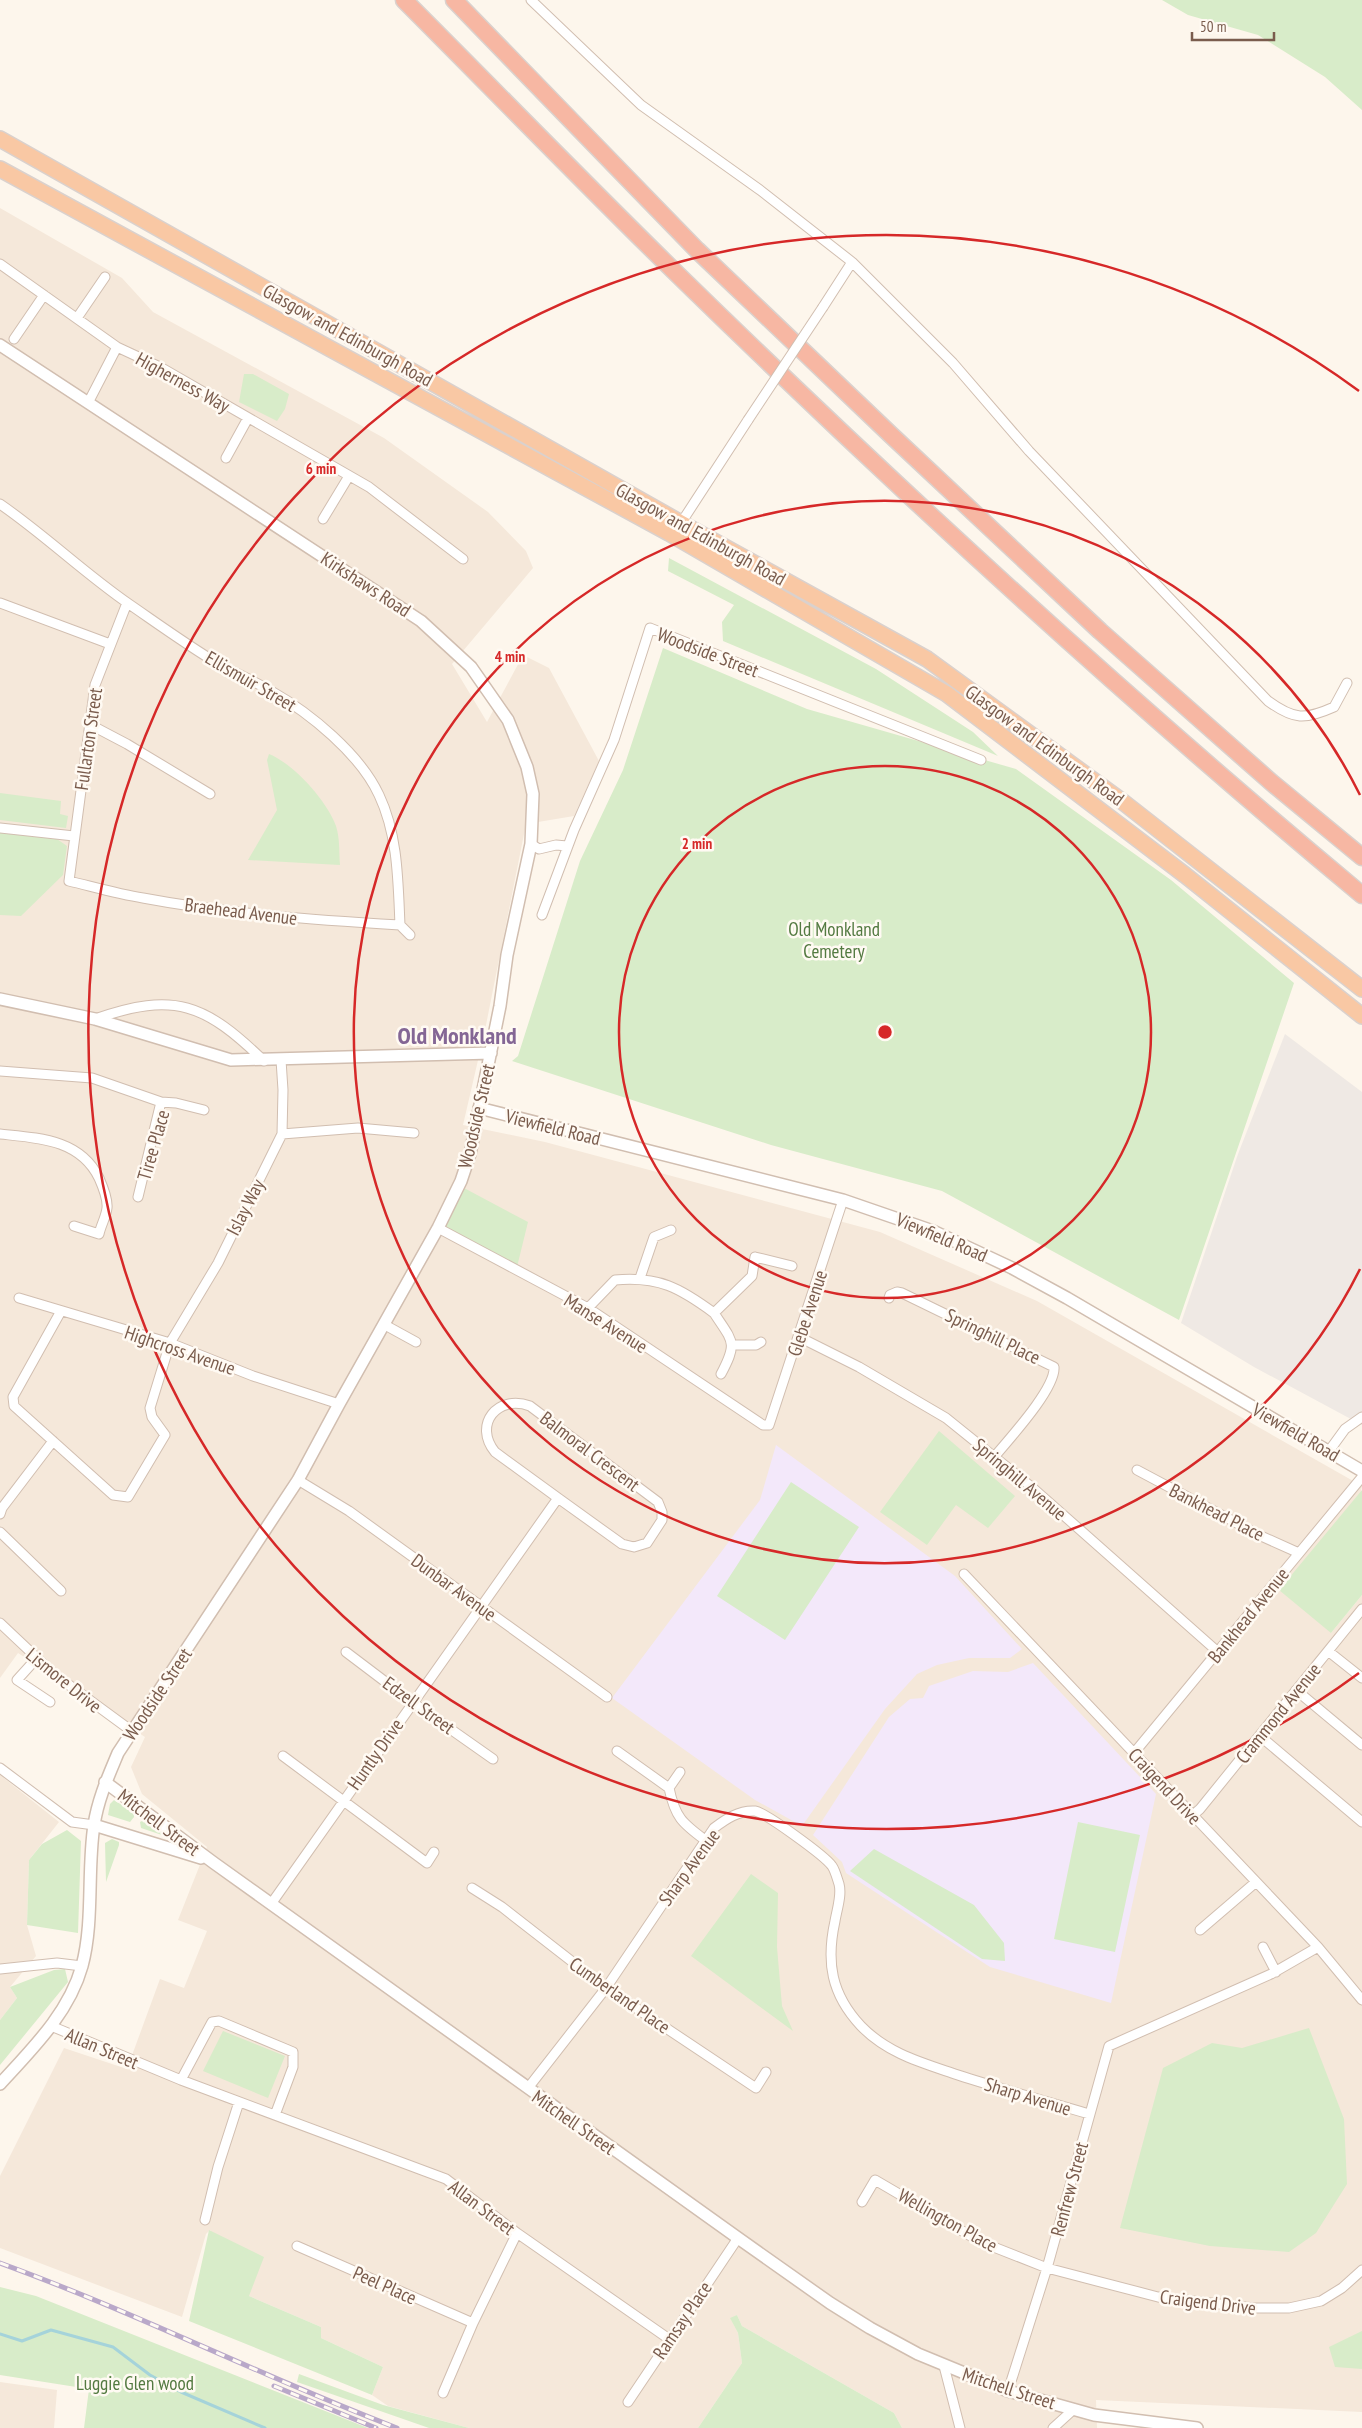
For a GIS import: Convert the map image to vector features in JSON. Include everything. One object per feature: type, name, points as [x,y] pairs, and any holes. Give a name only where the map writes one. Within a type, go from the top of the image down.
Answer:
[{"type":"highway","points":[[404,0],[674,271],[842,431],[1069,642],[1252,803],[1362,895]]},
{"type":"highway","points":[[454,0],[697,250],[898,442],[1108,637],[1271,782],[1362,857]]},
{"type":"highway","name":"Glasgow and Edinburgh Road","points":[[0,139],[681,523],[927,659],[1124,802],[1362,988]]},
{"type":"highway","name":"Glasgow and Edinburgh Road","points":[[0,169],[669,533],[947,694],[1185,875],[1362,1016]]},
{"type":"street","points":[[531,0],[641,105],[760,190],[852,262],[947,357],[1029,451],[1268,701],[1285,713],[1303,718],[1334,707],[1347,684]]},
{"type":"street","points":[[681,523],[852,262]]},
{"type":"street","name":"Higherness Way","points":[[0,264],[116,347],[160,367],[369,487],[463,559]]},
{"type":"street","points":[[77,318],[105,277]]},
{"type":"street","points":[[14,339],[44,295]]},
{"type":"street","name":"Kirkshaws Road","points":[[0,346],[421,621],[471,667],[508,720],[519,742],[533,794],[531,844],[509,951]]},
{"type":"street","points":[[88,403],[116,347]]},
{"type":"street","name":"Higherness Way","points":[[226,458],[248,418]]},
{"type":"street","points":[[323,519],[350,476]]},
{"type":"street","name":"Ellismuir Street","points":[[0,504],[31,525],[127,603],[217,663],[296,706],[322,727],[362,767],[378,794],[395,847],[400,925]]},
{"type":"street","points":[[0,602],[110,644]]},
{"type":"street","name":"Fullarton Street","points":[[69,881],[95,685],[127,603]]},
{"type":"street","name":"Woodside Street","points":[[542,915],[568,846],[614,740],[650,628],[981,760]]},
{"type":"street","points":[[89,724],[127,744],[210,794]]},
{"type":"street","points":[[0,828],[74,836]]},
{"type":"street","points":[[531,844],[538,849],[556,844],[568,846]]},
{"type":"street","name":"Braehead Avenue","points":[[69,881],[143,898],[218,909],[308,919],[400,925]]},
{"type":"street","points":[[400,925],[410,935]]},
{"type":"street","name":"Woodside Street","points":[[0,2084],[63,2010],[82,1966],[87,1943],[94,1825],[105,1782],[118,1753],[298,1480],[438,1228],[461,1181],[470,1154],[509,951]]},
{"type":"street","points":[[0,999],[95,1019],[210,1056],[231,1060],[264,1061],[490,1053]]},
{"type":"street","points":[[95,1019],[121,1010],[157,1005],[188,1007],[199,1011],[230,1030],[264,1061]]},
{"type":"street","name":"Islay Way","points":[[53,1441],[113,1495],[128,1496],[165,1435],[152,1417],[150,1408],[170,1343],[218,1263],[282,1134],[283,1090],[281,1060]]},
{"type":"street","points":[[0,1071],[92,1078],[161,1102]]},
{"type":"street","name":"Tiree Place","points":[[138,1197],[161,1102],[176,1103],[204,1110]]},
{"type":"street","name":"Viewfield Road","points":[[479,1108],[843,1200],[933,1231],[1012,1268],[1362,1471]]},
{"type":"street","points":[[282,1134],[307,1134],[358,1128],[414,1133]]},
{"type":"street","points":[[0,1134],[59,1142],[80,1153],[96,1172],[107,1206],[99,1234],[74,1226]]},
{"type":"street","name":"Glebe Avenue","points":[[769,1425],[800,1337],[843,1200]]},
{"type":"street","name":"Manse Avenue","points":[[438,1228],[588,1308],[763,1425],[769,1425]]},
{"type":"street","points":[[640,1278],[654,1236],[671,1230]]},
{"type":"street","points":[[714,1313],[752,1276],[755,1257],[792,1266]]},
{"type":"street","points":[[588,1308],[615,1280],[640,1278],[685,1292],[714,1313],[733,1345],[732,1353],[721,1374]]},
{"type":"street","name":"Springhill Place","points":[[889,1298],[890,1295],[897,1292],[902,1293],[1054,1367],[1055,1373],[1042,1397],[995,1456]]},
{"type":"street","name":"Highcross Avenue","points":[[19,1298],[170,1343],[254,1376],[339,1404]]},
{"type":"street","points":[[0,1514],[2,1508],[53,1441],[14,1406],[13,1397],[61,1311]]},
{"type":"street","points":[[385,1325],[416,1342]]},
{"type":"street","name":"Springhill Avenue","points":[[800,1337],[859,1367],[946,1418],[995,1456],[1218,1652]]},
{"type":"street","points":[[733,1345],[756,1345],[761,1342]]},
{"type":"street","name":"Balmoral Crescent","points":[[510,1402],[530,1406],[658,1502],[662,1512],[662,1520],[647,1544],[634,1548],[622,1544],[558,1498],[495,1452],[488,1444],[485,1434],[486,1424],[499,1407],[510,1402]]},
{"type":"street","points":[[1329,1451],[1345,1429],[1362,1417]]},
{"type":"street","name":"Bankhead Place","points":[[1136,1470],[1245,1528],[1300,1553]]},
{"type":"street","name":"Bankhead Avenue","points":[[1134,1753],[1362,1477]]},
{"type":"street","name":"Dunbar Avenue","points":[[298,1480],[349,1511],[607,1697]]},
{"type":"street","points":[[482,1606],[558,1498]]},
{"type":"street","points":[[0,1532],[61,1591]]},
{"type":"street","name":"Craigend Drive","points":[[964,1574],[1318,1947],[1362,2000]]},
{"type":"street","name":"Huntly Drive","points":[[271,1904],[412,1702],[482,1606]]},
{"type":"street","name":"Crammond Avenue","points":[[1193,1815],[1260,1736],[1362,1609]]},
{"type":"street","name":"Lismore Drive","points":[[0,1623],[36,1659],[133,1732]]},
{"type":"street","points":[[1328,1651],[1362,1678]]},
{"type":"street","name":"Edzell Street","points":[[346,1652],[412,1702],[493,1759]]},
{"type":"street","points":[[36,1659],[17,1680],[50,1702]]},
{"type":"street","points":[[1296,1690],[1362,1745]]},
{"type":"street","points":[[1260,1736],[1362,1822]]},
{"type":"street","points":[[617,1751],[669,1788],[673,1807],[680,1821],[705,1840]]},
{"type":"street","points":[[283,1756],[427,1863],[434,1852]]},
{"type":"street","points":[[0,1768],[72,1822],[94,1825]]},
{"type":"street","points":[[669,1788],[680,1772]]},
{"type":"street","name":"Mitchell Street","points":[[105,1782],[214,1863],[738,2238],[830,2303],[870,2328],[944,2366],[1008,2391],[1094,2415],[1197,2428]]},
{"type":"street","name":"Sharp Avenue","points":[[528,2088],[606,1988],[714,1828],[729,1817],[740,1813],[756,1812],[802,1840],[832,1866],[840,1889],[830,1944],[829,1958],[833,1979],[852,2015],[863,2027],[889,2049],[908,2058],[997,2088],[1089,2114]]},
{"type":"street","name":"Mitchell Street","points":[[94,1825],[214,1863]]},
{"type":"street","points":[[1200,1930],[1256,1882]]},
{"type":"street","name":"Cumberland Place","points":[[472,1888],[502,1907],[606,1988],[756,2088],[766,2072]]},
{"type":"street","points":[[1263,1947],[1276,1972]]},
{"type":"street","name":"Renfrew Street","points":[[1008,2391],[1047,2268],[1109,2046],[1276,1972],[1318,1947]]},
{"type":"street","points":[[0,1969],[57,1962],[82,1966]]},
{"type":"street","points":[[181,2080],[212,2022],[219,2021],[293,2052],[293,2068],[275,2115]]},
{"type":"street","name":"Allan Street","points":[[51,2026],[181,2080],[446,2179],[517,2233],[669,2339]]},
{"type":"street","points":[[205,2220],[239,2102]]},
{"type":"street","name":"Wellington Place","points":[[862,2202],[876,2180],[981,2242],[1047,2268]]},
{"type":"street","points":[[443,2393],[473,2323],[517,2233]]},
{"type":"street","name":"Ramsay Place","points":[[628,2402],[738,2238]]},
{"type":"street","name":"Peel Place","points":[[297,2246],[473,2323]]},
{"type":"street","name":"Craigend Drive","points":[[1047,2268],[1158,2297],[1269,2309],[1289,2308],[1321,2300],[1342,2288],[1362,2270]]},
{"type":"street","name":"Mitchell Street","points":[[944,2366],[960,2428]]},
{"type":"street","name":"Mitchell Street","points":[[1053,2428],[1074,2409]]},
{"type":"shaded area","points":[[0,208],[122,278],[153,312],[384,438],[488,512],[526,551],[533,568],[452,664],[487,722],[523,655],[549,668],[599,761],[574,816],[526,824],[485,1030],[463,1125],[545,1142],[880,1232],[1037,1301],[1362,1486],[1331,1633],[1362,1595],[1362,2412],[1096,2400],[1097,2428],[902,2428],[894,2413],[742,2326],[737,2315],[731,2319],[738,2333],[742,2363],[698,2428],[469,2428],[388,2406],[372,2395],[383,2367],[321,2338],[321,2327],[249,2296],[210,2230],[206,2234],[182,2317],[0,2248],[0,2176],[64,2048],[127,2069],[160,1979],[184,1988],[207,1931],[178,1920],[207,1847],[142,1794],[131,1767],[145,1737],[18,1653],[0,1678]]},
{"type":"shaded area","points":[[1285,1034],[1362,1092],[1362,1425],[1254,1367],[1181,1323],[1238,1154]]},
{"type":"shaded area","points":[[776,1445],[955,1576],[1022,1649],[1010,1658],[969,1658],[937,1665],[917,1674],[885,1709],[802,1826],[755,1800],[612,1698],[760,1500]]},
{"type":"shaded area","points":[[1033,1663],[1156,1794],[1111,2003],[990,1967],[846,1873],[842,1862],[813,1835],[889,1717],[910,1699],[923,1698],[929,1686],[973,1671],[1008,1672]]},
{"type":"shaded area","points":[[0,1775],[59,1822],[29,1860],[27,1925],[36,1956],[10,1987],[17,1998],[0,2020]]},
{"type":"shaded area","points":[[0,2382],[57,2390],[54,2428],[0,2428]]},
{"type":"green space","points":[[1162,0],[1362,0],[1362,110],[1325,77],[1258,35],[1188,15]]},
{"type":"green space","points":[[244,374],[253,374],[289,394],[285,409],[277,421],[239,402]]},
{"type":"green space","points":[[669,558],[876,669],[973,732],[998,756],[723,641],[722,622],[734,605],[668,571]]},
{"type":"green space","name":"Old Monkland Cemetery","points":[[663,648],[807,709],[1016,769],[1171,880],[1294,983],[1179,1320],[942,1191],[771,1145],[512,1061],[518,1056],[580,861],[623,770]]},
{"type":"green space","points":[[269,754],[289,766],[299,775],[332,816],[339,840],[340,865],[248,860],[277,810],[267,760]]},
{"type":"green space","points":[[0,793],[61,801],[60,814],[68,816],[66,828],[0,820]]},
{"type":"green space","points":[[0,832],[57,839],[67,846],[63,875],[21,916],[0,915]]},
{"type":"green space","points":[[464,1188],[528,1222],[517,1267],[443,1226]]},
{"type":"green space","points":[[939,1431],[1015,1496],[988,1528],[956,1505],[927,1545],[880,1512]]},
{"type":"green space","points":[[791,1482],[859,1527],[785,1640],[717,1596]]},
{"type":"green space","points":[[1362,1490],[1362,1595],[1331,1633],[1279,1590]]},
{"type":"green space","points":[[114,1800],[134,1813],[134,1817],[130,1822],[108,1815],[110,1804]]},
{"type":"green space","points":[[144,1820],[168,1837],[141,1828],[140,1822]]},
{"type":"green space","points":[[1078,1822],[1140,1835],[1115,1952],[1054,1939]]},
{"type":"green space","points":[[67,1830],[81,1841],[78,1933],[27,1925],[29,1860],[42,1844]]},
{"type":"green space","points":[[112,1839],[119,1842],[119,1845],[106,1882],[105,1843]]},
{"type":"green space","points":[[874,1849],[974,1905],[1004,1943],[1005,1961],[982,1959],[850,1871]]},
{"type":"green space","points":[[751,1874],[778,1893],[777,1947],[782,2006],[793,2031],[691,1956]]},
{"type":"green space","points":[[65,1969],[68,1982],[0,2065],[0,2020],[17,1998],[10,1987],[54,1970]]},
{"type":"green space","points":[[1309,2028],[1344,2119],[1347,2184],[1316,2233],[1289,2252],[1210,2246],[1120,2228],[1163,2068],[1212,2043],[1242,2048]]},
{"type":"green space","points":[[223,2031],[285,2056],[268,2098],[203,2071]]},
{"type":"green space","points":[[209,2230],[264,2257],[249,2296],[321,2327],[321,2338],[383,2367],[372,2395],[189,2321]]},
{"type":"green space","name":"Luggie Glen wood","points":[[0,2287],[36,2296],[368,2428],[84,2428],[89,2389],[0,2375]]},
{"type":"green space","points":[[737,2315],[742,2326],[894,2413],[902,2428],[698,2428],[742,2363],[738,2333],[730,2318]]},
{"type":"green space","points":[[1362,2331],[1362,2369],[1335,2367],[1329,2347]]},
{"type":"green space","points":[[299,2374],[383,2405],[469,2428],[429,2428],[297,2382]]},
{"type":"waterway","points":[[0,2334],[22,2341],[51,2330],[113,2347],[150,2375],[181,2392],[265,2428]]},
{"type":"railway","points":[[0,2263],[100,2302],[297,2388],[397,2428]]},
{"type":"railway","points":[[274,2386],[376,2428]]},
{"type":"district","name":"Old Monkland","points":[[457,1035]]}]
